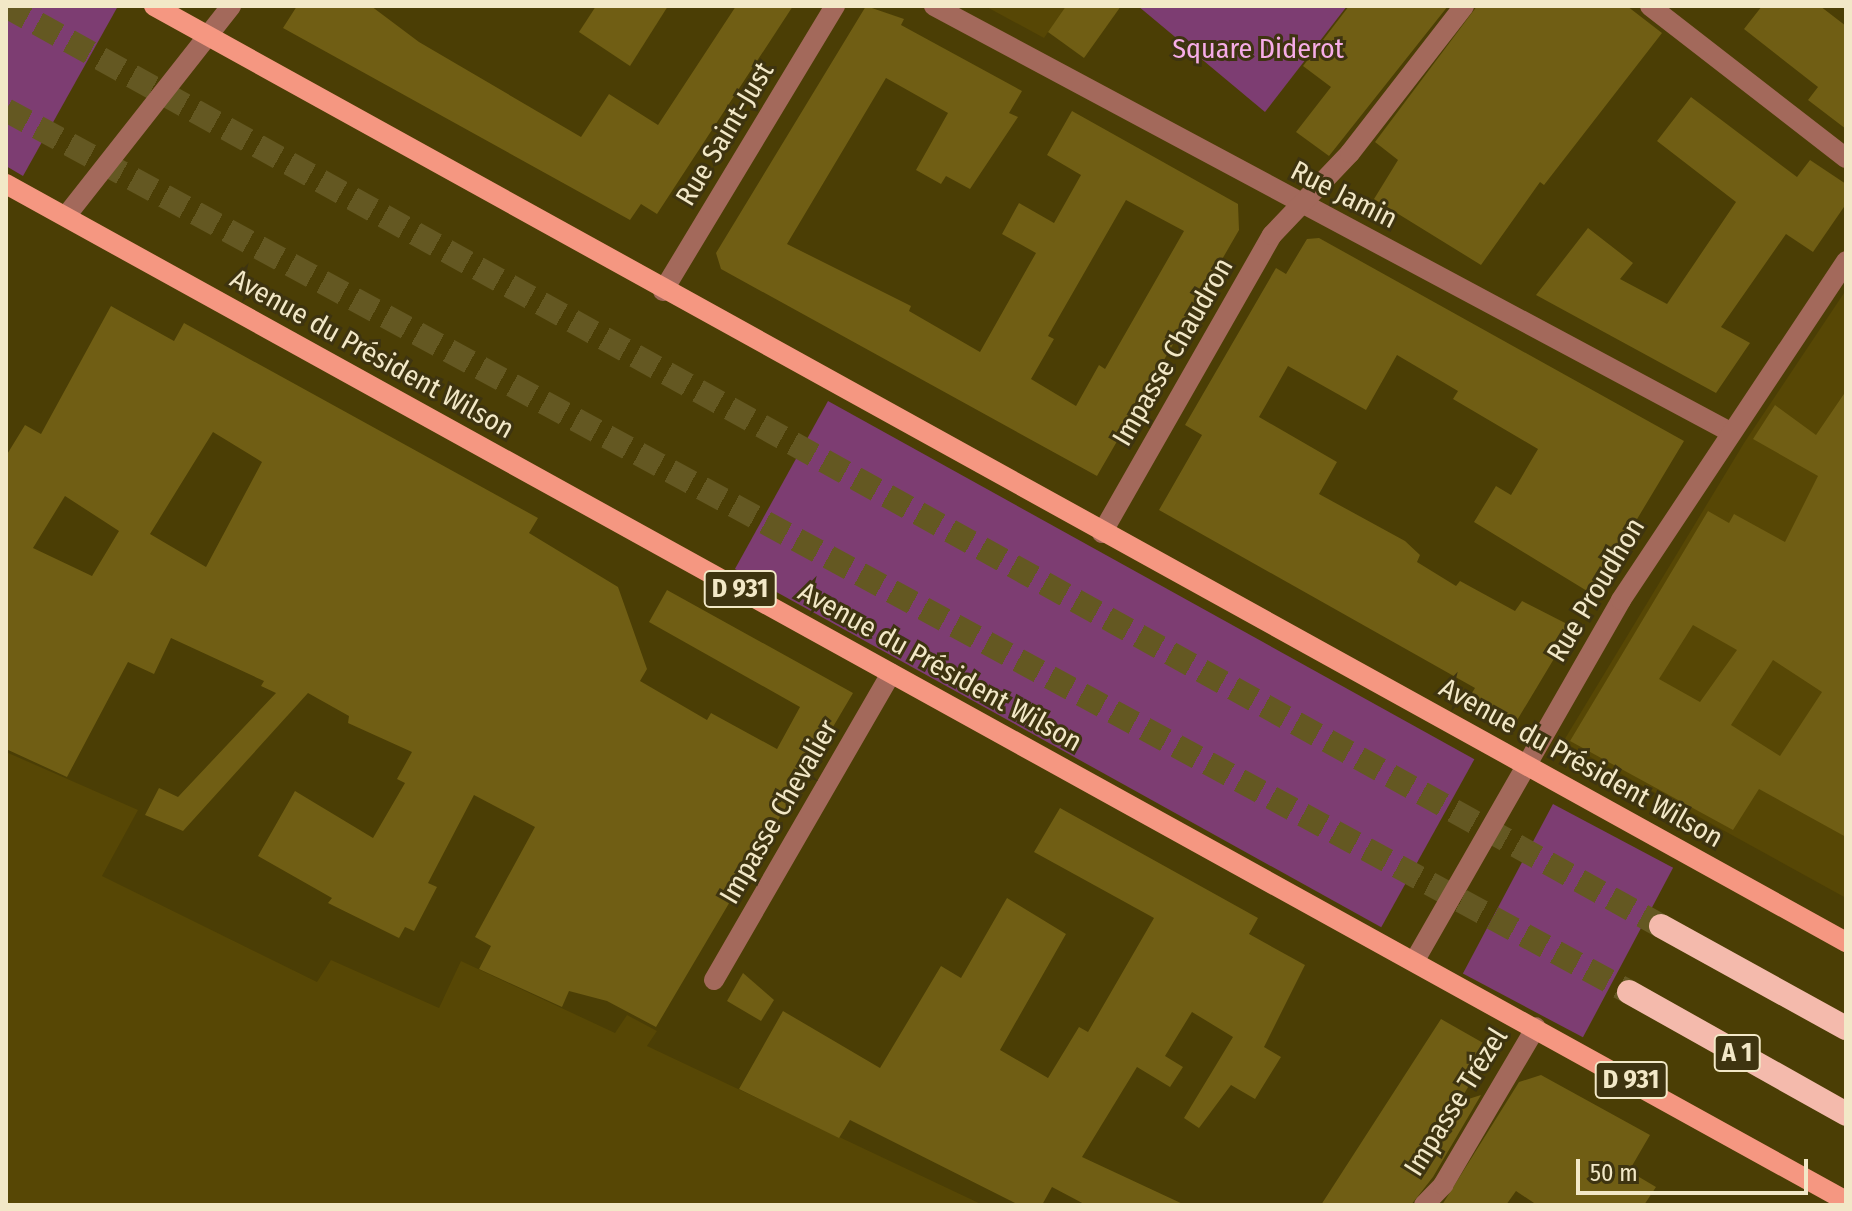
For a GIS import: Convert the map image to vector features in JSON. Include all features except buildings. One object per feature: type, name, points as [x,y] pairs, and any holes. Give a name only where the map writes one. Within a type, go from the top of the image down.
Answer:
[{"type":"highway","points":[[1661,926],[1846,1028]]},
{"type":"highway","name":"A 1","points":[[1629,992],[1846,1114]]},
{"type":"main road","name":"Avenue du Président Wilson","points":[[154,6],[206,40],[1526,763],[1846,942]]},
{"type":"main road","name":"Avenue du Président Wilson","points":[[6,184],[1415,960],[1846,1201]]},
{"type":"street","points":[[66,216],[231,6]]},
{"type":"street","name":"Rue Saint-Just","points":[[663,291],[835,6]]},
{"type":"street","name":"Rue Jamin","points":[[934,6],[1730,432]]},
{"type":"street","name":"Impasse Chaudron","points":[[1102,533],[1272,235],[1299,203],[1350,153],[1464,6]]},
{"type":"street","points":[[1650,6],[1846,158]]},
{"type":"street","name":"Rue Proudhon","points":[[1415,960],[1526,763],[1730,432],[1846,261]]},
{"type":"street","name":"Impasse Chevalier","points":[[714,980],[891,673]]},
{"type":"street","name":"Impasse Trézel","points":[[1424,1205],[1443,1185],[1536,1027]]},
{"type":"shaded area","points":[[985,6],[1066,6],[1044,38]]},
{"type":"shaded area","points":[[1846,290],[1846,898],[1563,742],[1744,443]]},
{"type":"shaded area","points":[[6,752],[138,810],[102,876],[317,982],[331,960],[439,1008],[461,961],[615,1033],[627,1015],[657,1031],[647,1046],[983,1205],[6,1205]]},
{"type":"green space","points":[[6,6],[118,6],[23,176],[6,166]]},
{"type":"green space","name":"Square Diderot","points":[[1138,6],[1347,6],[1265,112]]},
{"type":"green space","points":[[828,401],[1474,759],[1381,927],[735,569]]},
{"type":"green space","points":[[1553,804],[1673,868],[1583,1037],[1463,974]]},
{"type":"tunnel","points":[[6,6],[1661,926]]},
{"type":"tunnel","points":[[6,110],[1629,992]]}]
